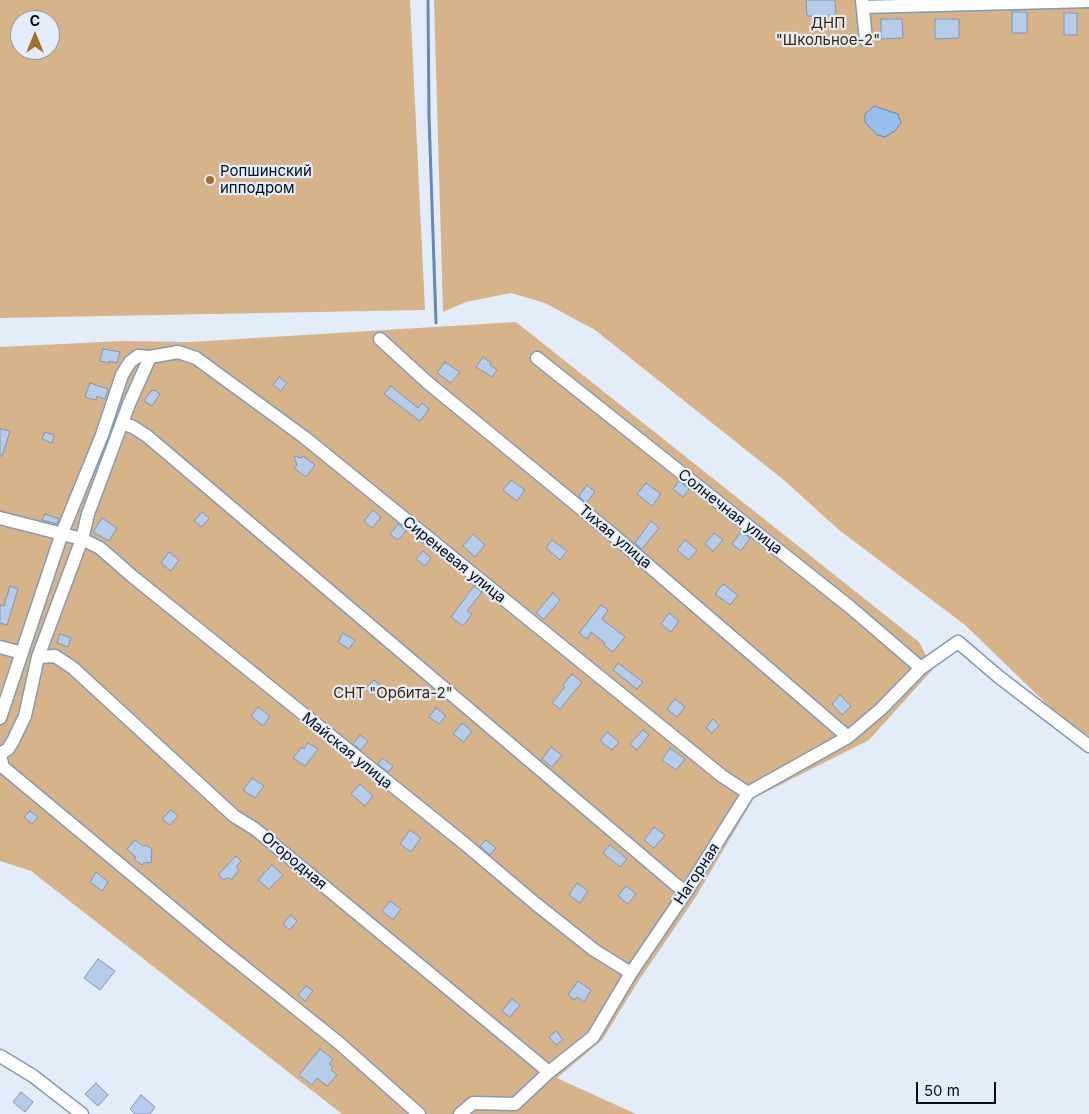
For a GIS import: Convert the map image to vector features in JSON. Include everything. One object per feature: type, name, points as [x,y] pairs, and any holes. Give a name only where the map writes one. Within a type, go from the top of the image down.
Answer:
[{"type":"street","points":[[866,40],[863,3],[1084,0]]},
{"type":"street","name":"Тихая улица","points":[[380,339],[427,382],[612,534],[848,737]]},
{"type":"street","name":"Сиреневая улица","points":[[62,533],[102,435],[122,375],[130,362],[138,356],[150,357],[178,352],[196,358],[304,438],[722,776],[748,794]]},
{"type":"street","points":[[150,357],[88,514],[82,539],[38,657],[25,716],[14,741],[0,755],[3,767],[218,946],[339,1043],[419,1114]]},
{"type":"street","name":"Солнечная улица","points":[[537,358],[850,607],[921,668]]},
{"type":"street","points":[[122,424],[132,427],[147,436],[675,884],[682,889],[688,889]]},
{"type":"street","name":"Майская улица","points":[[0,518],[62,533],[82,539],[100,548],[132,576],[594,950],[631,973]]},
{"type":"street","points":[[0,718],[62,533]]},
{"type":"street","name":"Нагорная","points":[[460,1114],[473,1103],[515,1104],[549,1072],[593,1037],[631,973],[688,889],[748,794],[848,737],[881,710],[921,668],[958,642],[999,677],[1089,746]]},
{"type":"street","points":[[0,646],[22,654]]},
{"type":"street","name":"Огородная","points":[[38,657],[55,656],[72,668],[234,816],[255,829],[549,1072]]},
{"type":"street","points":[[0,1056],[33,1076],[82,1114]]},
{"type":"green space","name":"Ропшинский ипподром","points":[[0,0],[410,0],[425,310],[0,318]]},
{"type":"green space","name":"ДНП \"Школьное-2\"","points":[[434,0],[1089,0],[1089,736],[1056,713],[965,625],[839,530],[785,481],[595,330],[545,303],[511,293],[466,302],[443,312]]},
{"type":"green space","name":"СНТ \"Орбита-2\"","points":[[516,322],[919,642],[933,669],[869,740],[754,798],[695,898],[639,980],[602,1040],[557,1078],[636,1114],[342,1114],[31,871],[0,861],[0,347],[123,341],[190,342]]},
{"type":"water","points":[[874,106],[898,114],[901,123],[895,131],[885,137],[877,135],[865,122],[865,114]]},
{"type":"building","points":[[806,0],[835,0],[836,15],[807,16]]},
{"type":"building","points":[[1012,12],[1027,12],[1027,33],[1012,33]]},
{"type":"building","points":[[1064,13],[1077,13],[1077,35],[1064,35]]},
{"type":"building","points":[[881,19],[902,19],[903,38],[881,39]]},
{"type":"building","points":[[935,19],[959,19],[959,38],[935,39]]},
{"type":"building","points":[[103,349],[120,352],[117,363],[100,361]]},
{"type":"building","points":[[483,357],[497,370],[492,377],[476,367]]},
{"type":"building","points":[[445,362],[460,372],[451,383],[437,373]]},
{"type":"building","points":[[279,377],[287,383],[281,391],[273,385]]},
{"type":"building","points":[[90,383],[108,389],[105,399],[97,396],[96,400],[85,397]]},
{"type":"building","points":[[391,386],[418,408],[422,403],[429,409],[420,421],[384,394]]},
{"type":"building","points":[[154,390],[160,394],[152,406],[144,401],[151,391]]},
{"type":"building","points":[[0,429],[10,431],[2,456],[0,456]]},
{"type":"building","points":[[45,432],[54,435],[52,443],[42,439]]},
{"type":"building","points":[[294,456],[302,458],[303,456],[315,465],[306,477],[294,468],[297,465]]},
{"type":"building","points":[[511,480],[525,490],[517,501],[503,490]]},
{"type":"building","points":[[679,481],[689,489],[683,497],[673,489]]},
{"type":"building","points":[[646,483],[661,494],[652,506],[637,494]]},
{"type":"building","points":[[587,485],[595,492],[586,503],[579,496]]},
{"type":"building","points":[[373,510],[381,517],[372,528],[364,521]]},
{"type":"building","points":[[202,512],[209,518],[202,527],[194,521]]},
{"type":"building","points":[[45,514],[59,519],[57,524],[42,520]]},
{"type":"building","points":[[102,518],[117,528],[109,541],[93,532]]},
{"type":"building","points":[[651,521],[659,528],[642,549],[635,543]]},
{"type":"building","points":[[398,524],[406,531],[398,540],[390,534]]},
{"type":"building","points":[[741,532],[750,538],[741,551],[732,544]]},
{"type":"building","points":[[714,533],[723,540],[713,551],[705,544]]},
{"type":"building","points":[[473,534],[485,545],[475,557],[463,546]]},
{"type":"building","points":[[552,540],[567,551],[560,560],[546,548]]},
{"type":"building","points":[[685,540],[697,550],[689,560],[677,550]]},
{"type":"building","points":[[423,551],[431,558],[425,566],[416,559]]},
{"type":"building","points":[[169,552],[179,560],[171,571],[161,563]]},
{"type":"building","points":[[723,584],[738,595],[730,605],[715,594]]},
{"type":"building","points":[[10,586],[18,589],[7,625],[0,623],[0,605],[4,606]]},
{"type":"building","points":[[474,586],[482,592],[467,611],[472,614],[463,626],[451,617]]},
{"type":"building","points":[[553,593],[560,600],[544,619],[536,613]]},
{"type":"building","points":[[601,605],[608,610],[602,619],[625,637],[613,652],[591,632],[587,639],[579,633]]},
{"type":"building","points":[[669,613],[679,621],[671,632],[661,624]]},
{"type":"building","points":[[343,633],[355,640],[349,649],[338,642]]},
{"type":"building","points":[[60,634],[71,638],[68,647],[57,643]]},
{"type":"building","points":[[618,663],[643,682],[637,689],[613,670]]},
{"type":"building","points":[[572,674],[582,682],[560,709],[552,703],[565,687],[563,685]]},
{"type":"building","points":[[374,680],[380,685],[372,695],[365,689]]},
{"type":"building","points":[[840,695],[851,706],[842,715],[832,704]]},
{"type":"building","points":[[675,699],[685,707],[677,717],[667,709]]},
{"type":"building","points":[[258,707],[270,716],[263,726],[251,716]]},
{"type":"building","points":[[436,708],[446,716],[439,724],[429,717]]},
{"type":"building","points":[[713,719],[719,725],[712,733],[706,728]]},
{"type":"building","points":[[462,723],[472,731],[464,742],[453,734]]},
{"type":"building","points":[[643,730],[649,735],[637,750],[630,744]]},
{"type":"building","points":[[607,732],[619,742],[612,750],[600,741]]},
{"type":"building","points":[[360,735],[368,741],[361,750],[353,744]]},
{"type":"building","points":[[308,743],[318,749],[305,766],[293,758]]},
{"type":"building","points":[[551,747],[562,755],[552,767],[542,759]]},
{"type":"building","points":[[670,748],[685,759],[676,770],[662,760]]},
{"type":"building","points":[[382,758],[393,766],[388,772],[378,764]]},
{"type":"building","points":[[252,778],[264,786],[255,798],[243,790]]},
{"type":"building","points":[[360,784],[373,796],[365,806],[351,794]]},
{"type":"building","points":[[171,810],[178,816],[170,825],[162,819]]},
{"type":"building","points":[[30,811],[38,817],[32,824],[24,817]]},
{"type":"building","points":[[654,827],[665,835],[654,848],[644,840]]},
{"type":"building","points":[[410,830],[421,838],[411,852],[400,844]]},
{"type":"building","points":[[135,840],[143,846],[146,845],[152,849],[152,862],[142,865],[134,859],[136,857],[127,849]]},
{"type":"building","points":[[486,840],[496,848],[490,855],[480,846]]},
{"type":"building","points":[[610,845],[627,859],[620,867],[603,853]]},
{"type":"building","points":[[236,856],[241,861],[236,867],[239,870],[232,879],[226,878],[224,880],[218,875]]},
{"type":"building","points":[[272,865],[283,875],[269,889],[258,880]]},
{"type":"building","points":[[96,872],[108,882],[102,891],[90,882]]},
{"type":"building","points":[[577,883],[588,891],[580,903],[569,895]]},
{"type":"building","points":[[626,886],[636,894],[628,904],[618,896]]},
{"type":"building","points":[[390,901],[401,909],[393,920],[382,911]]},
{"type":"building","points":[[291,915],[297,921],[290,930],[283,924]]},
{"type":"building","points":[[98,959],[115,971],[100,990],[84,978]]},
{"type":"building","points":[[578,981],[591,990],[584,1002],[577,997],[575,1000],[568,995]]},
{"type":"building","points":[[306,986],[313,991],[305,1001],[298,995]]},
{"type":"building","points":[[512,999],[520,1005],[510,1017],[502,1011]]},
{"type":"building","points":[[556,1031],[563,1040],[556,1045],[549,1037]]},
{"type":"building","points":[[320,1049],[333,1059],[329,1064],[333,1067],[331,1070],[337,1075],[327,1086],[317,1078],[312,1085],[299,1075]]},
{"type":"building","points":[[96,1083],[108,1095],[98,1106],[85,1094]]},
{"type":"building","points":[[21,1092],[33,1102],[25,1112],[13,1102]]},
{"type":"building","points":[[141,1095],[155,1107],[150,1114],[135,1114],[130,1109]]},
{"type":"waterway","points":[[428,0],[429,116],[436,323]]},
{"type":"place","name":"Ропшинский ипподром","points":[[210,180]]}]
